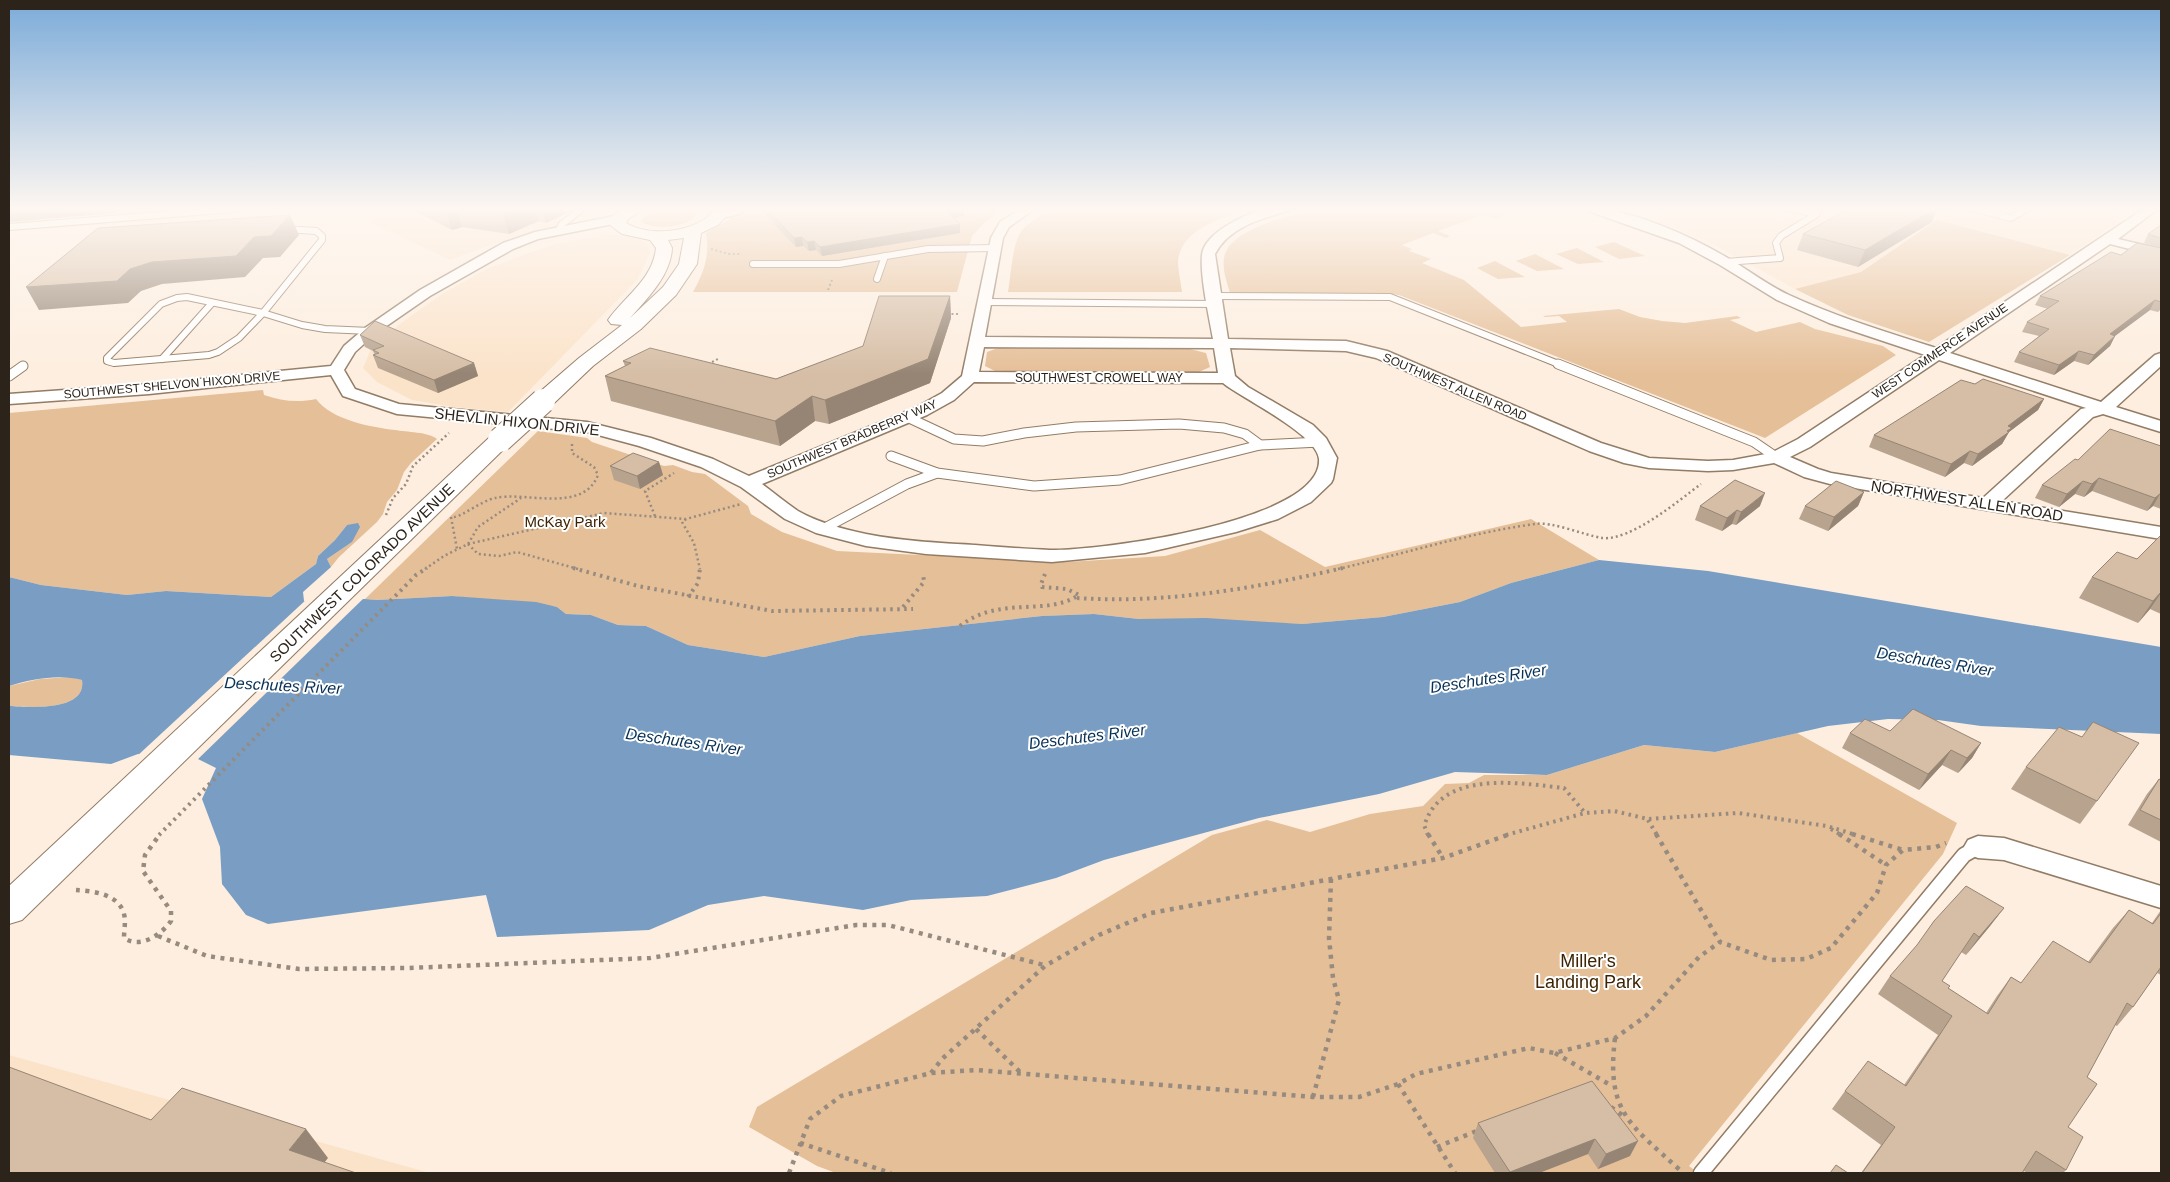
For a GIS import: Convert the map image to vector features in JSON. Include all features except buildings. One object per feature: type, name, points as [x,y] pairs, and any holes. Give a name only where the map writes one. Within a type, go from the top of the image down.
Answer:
[{"type":"main road","name":"SOUTHWEST COLORADO AVENUE","points":[[586,362],[612,326],[637,300],[654,276],[659,263]]},
{"type":"main road","name":"SOUTHWEST COLORADO AVENUE","points":[[9,909],[500,440],[586,362],[634,325],[670,291],[688,263]]},
{"type":"street","points":[[336,370],[349,349],[370,331],[425,293],[478,263]]},
{"type":"street","points":[[970,377],[992,263]]},
{"type":"street","points":[[1209,263],[1213,300],[1227,378],[1242,390],[1307,429],[1320,442]]},
{"type":"street","points":[[1727,263],[1782,297],[1806,309],[1862,330],[2161,426]]},
{"type":"street","name":"WEST COMMERCE AVENUE","points":[[1776,457],[1804,443],[2073,263]]},
{"type":"street","name":"SOUTHWEST ALLEN ROAD","points":[[977,342],[1221,343],[1346,346],[1381,354],[1595,447],[1630,459],[1680,465],[1708,466],[1733,465],[1776,457]]},
{"type":"street","points":[[1987,504],[2088,414],[2104,408],[2161,358]]},
{"type":"street","name":"SOUTHWEST SHELVON HIXON DRIVE","points":[[9,399],[149,389],[336,370]]},
{"type":"street","name":"SHEVLIN HIXON DRIVE","points":[[336,370],[349,392],[397,409],[587,427],[645,442],[698,460],[755,489],[792,515],[823,529],[866,540],[926,548],[1052,556],[1146,547],[1229,528],[1271,515],[1304,498],[1324,479],[1328,458],[1320,442]]},
{"type":"street","name":"SOUTHWEST CROWELL WAY","points":[[970,377],[1227,378]]},
{"type":"street","name":"SOUTHWEST BRADBERRY WAY","points":[[755,489],[942,401],[958,390],[970,377]]},
{"type":"street","name":"NORTHWEST ALLEN ROAD","points":[[1776,457],[1811,473],[1830,478],[2161,533]]},
{"type":"street","points":[[1966,843],[2004,849],[2161,897]]},
{"type":"lane","points":[[303,263],[263,313],[230,347],[222,352],[210,355],[107,362],[107,358],[161,304],[177,298],[187,297],[263,313],[302,325],[325,329],[370,331]]},
{"type":"lane","points":[[753,264],[844,263]]},
{"type":"lane","points":[[877,279],[883,263]]},
{"type":"lane","points":[[985,302],[1377,296],[1398,299],[1754,442],[1776,457]]},
{"type":"lane","points":[[162,359],[212,303]]},
{"type":"lane","points":[[9,376],[23,366]]},
{"type":"lane","points":[[907,417],[954,439],[983,441],[1024,433],[1076,428],[1179,424],[1224,428],[1245,434],[1260,445]]},
{"type":"lane","points":[[891,456],[937,473],[1034,486],[1120,480],[1260,445],[1320,442]]},
{"type":"lane","points":[[823,529],[907,484],[937,473]]},
{"type":"lane","points":[[1701,1173],[1964,855],[1966,843]]},
{"type":"path","points":[[940,314],[958,314]]},
{"type":"path","points":[[704,367],[718,359]]},
{"type":"path","points":[[423,514],[457,517],[469,507],[484,501],[499,498],[558,500],[588,489],[596,482],[598,475],[594,467],[572,453],[571,445],[587,427]]},
{"type":"path","points":[[381,521],[386,515],[393,498],[406,484],[413,466],[453,429]]},
{"type":"path","points":[[960,626],[984,612],[1077,598],[1105,600],[1148,599],[1222,592],[1303,577],[1390,557],[1465,536],[1538,523],[1574,533],[1604,538],[1650,522],[1710,477],[1708,466]]},
{"type":"path","points":[[655,516],[645,491],[677,471]]},
{"type":"path","points":[[76,890],[104,896],[120,906],[124,914],[124,932],[127,940],[135,943],[158,936],[171,921],[171,911],[143,871],[145,855],[158,835],[416,575],[457,549],[468,544],[604,513],[686,519],[736,506],[755,489]]},
{"type":"path","points":[[468,544],[472,532],[478,525],[506,510],[520,498]]},
{"type":"path","points":[[451,516],[457,549]]},
{"type":"path","points":[[686,519],[682,522],[695,541],[699,575],[698,583],[688,597]]},
{"type":"path","points":[[468,544],[478,554],[499,556],[517,552],[638,586],[772,612],[914,609]]},
{"type":"path","points":[[1052,556],[1041,584],[1046,588],[1076,591],[1079,595],[1077,598]]},
{"type":"path","points":[[903,608],[924,582],[922,574]]},
{"type":"path","points":[[1443,858],[1430,840],[1424,825],[1426,817],[1434,804],[1445,794],[1489,782],[1564,788],[1585,813]]},
{"type":"path","points":[[930,1073],[942,1059],[1045,966],[1099,935],[1151,913],[1443,858],[1518,831],[1585,813],[1614,811],[1648,819],[1738,813],[1827,826],[1903,850],[1936,848],[1966,843]]},
{"type":"path","points":[[1648,819],[1720,942],[1771,960],[1789,961],[1806,959],[1831,948],[1877,893],[1886,865],[1903,850]]},
{"type":"path","points":[[1827,826],[1886,865]]},
{"type":"path","points":[[1313,1097],[1339,1000],[1329,938],[1331,878]]},
{"type":"path","points":[[158,936],[207,956],[298,969],[408,968],[650,958],[856,925],[888,925],[1045,966]]},
{"type":"path","points":[[1554,1052],[1615,1038],[1646,1016],[1699,957],[1720,942]]},
{"type":"path","points":[[976,1029],[1022,1074]]},
{"type":"path","points":[[1615,1038],[1612,1065],[1613,1086],[1624,1117]]},
{"type":"path","points":[[789,1173],[810,1119],[841,1096],[930,1073],[976,1070],[1313,1097],[1359,1097],[1398,1084],[1416,1074],[1529,1048],[1554,1052],[1613,1086]]},
{"type":"path","points":[[1398,1084],[1455,1173]]},
{"type":"path","points":[[1604,1102],[1624,1117],[1683,1173]]},
{"type":"path","points":[[1438,1147],[1483,1128]]},
{"type":"path","points":[[800,1143],[891,1173]]},
{"type":"shaded area","points":[[502,263],[645,263],[638,279],[508,412],[453,407],[412,400],[377,382],[363,368],[371,349],[401,323],[442,294],[487,269]]},
{"type":"shaded area","points":[[1748,263],[1874,263],[1861,272],[1795,289]]},
{"type":"shaded area","points":[[9,1055],[430,1173],[9,1173]]},
{"type":"green space","points":[[965,263],[957,292],[693,292],[705,264]]},
{"type":"green space","points":[[1012,263],[1178,263],[1182,292],[1008,292]]},
{"type":"green space","points":[[1224,263],[1422,263],[1464,280],[1521,327],[1567,322],[1559,316],[1543,316],[1619,309],[1640,317],[1685,323],[1737,316],[1741,318],[1730,320],[1756,332],[1800,322],[1815,329],[1883,346],[1896,355],[1765,438],[1399,295],[1384,293],[1230,293],[1224,271]]},
{"type":"green space","points":[[1489,263],[1499,263],[1525,277],[1498,279],[1477,268]]},
{"type":"green space","points":[[1521,263],[1553,263],[1564,269],[1537,271]]},
{"type":"green space","points":[[1874,263],[2057,263],[1929,342],[1848,315],[1795,289],[1861,272]]},
{"type":"green space","points":[[998,348],[1190,349],[1206,353],[1210,367],[1199,372],[995,371],[985,366],[987,352]]},
{"type":"green space","points":[[263,390],[264,395],[277,399],[303,401],[316,399],[332,412],[352,421],[385,429],[423,434],[437,439],[404,472],[397,490],[387,502],[383,514],[377,522],[339,557],[331,567],[327,559],[352,542],[347,525],[318,556],[316,564],[271,597],[166,591],[127,595],[41,585],[9,577],[9,413]]},
{"type":"green space","name":"McKay Park","points":[[538,431],[587,438],[592,442],[664,466],[673,465],[692,472],[705,474],[748,506],[751,514],[782,532],[837,551],[1067,562],[1165,556],[1260,530],[1325,567],[1531,519],[1599,560],[1511,583],[1460,602],[1383,617],[1302,624],[1139,619],[1094,614],[1042,616],[860,636],[764,657],[688,645],[646,626],[618,625],[591,615],[566,614],[557,607],[452,596],[365,599]]},
{"type":"green space","points":[[71,677],[82,680],[81,690],[76,698],[66,703],[42,707],[9,706],[9,686],[40,679]]},
{"type":"green space","name":"Miller's Landing Park","points":[[1797,733],[1957,823],[1943,854],[1689,1166],[1698,1173],[836,1173],[817,1166],[749,1127],[757,1107],[1212,835],[1267,820],[1310,832],[1370,814],[1423,806],[1445,784],[1469,783],[1484,775],[1547,775],[1644,745],[1715,752]]},
{"type":"water","name":"Deschutes River","points":[[358,523],[360,527],[352,542],[327,559],[331,567],[303,592],[304,601],[452,596],[536,602],[557,607],[566,614],[591,615],[618,625],[646,626],[688,645],[764,657],[860,636],[1042,616],[1094,614],[1139,619],[1206,618],[1302,624],[1383,617],[1460,602],[1511,583],[1599,560],[1708,571],[2161,647],[2161,734],[1981,726],[1938,720],[1888,719],[1828,726],[1715,752],[1644,745],[1547,775],[1455,772],[1379,794],[1259,818],[1104,860],[1056,878],[987,896],[911,900],[863,910],[764,896],[708,905],[649,930],[497,937],[486,895],[268,924],[246,915],[222,884],[220,847],[202,799],[216,768],[198,759],[138,754],[111,764],[9,755],[9,706],[42,707],[66,703],[76,698],[81,690],[82,680],[64,677],[46,678],[9,686],[9,577],[41,585],[127,595],[166,591],[271,597],[316,564],[318,556],[347,525]]},
{"type":"pier","points":[[365,597],[196,761],[136,757],[308,598]]}]
